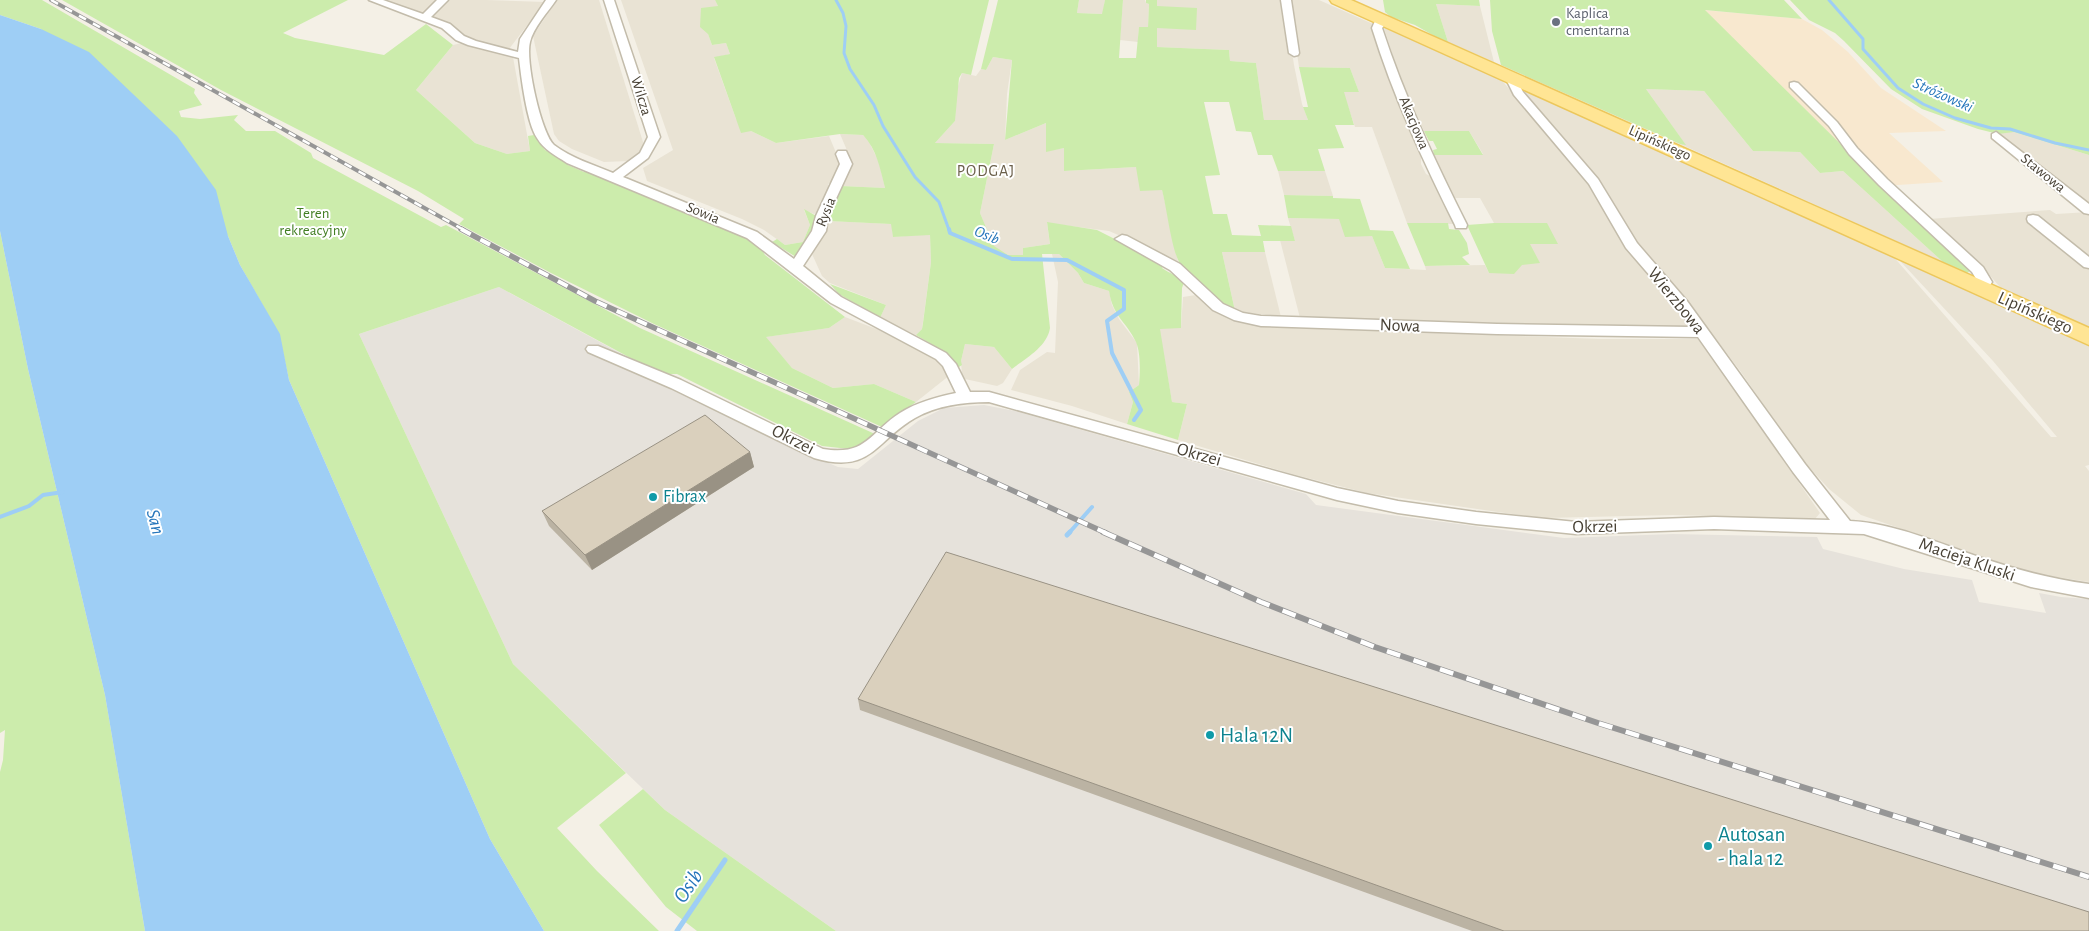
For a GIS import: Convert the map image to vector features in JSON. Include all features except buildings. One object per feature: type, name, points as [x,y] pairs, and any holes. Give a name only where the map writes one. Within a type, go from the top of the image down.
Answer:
[{"type":"main road","name":"Lipińskiego","points":[[1338,0],[1509,75],[2089,337]]},
{"type":"street","points":[[374,0],[446,26],[460,38],[472,43],[523,56]]},
{"type":"street","points":[[426,18],[443,0]]},
{"type":"street","name":"Sowia","points":[[551,0],[525,39],[523,56],[538,129],[545,142],[571,160],[745,232],[796,267],[836,300],[941,356],[949,364],[965,396]]},
{"type":"street","name":"Wilcza","points":[[610,0],[654,137],[652,147],[647,153],[615,177]]},
{"type":"street","points":[[1286,0],[1294,53]]},
{"type":"street","name":"Akacjowa","points":[[1384,20],[1379,23],[1377,28],[1395,77],[1431,164],[1461,225]]},
{"type":"street","name":"Wierzbowa","points":[[1509,75],[1524,101],[1594,182],[1630,245],[1670,290],[1794,462],[1845,527]]},
{"type":"street","name":"Lipińskiego","points":[[1794,85],[1833,124],[1853,151],[1883,182],[1978,270],[1985,282],[1981,288]]},
{"type":"street","name":"Stawowa","points":[[1996,136],[2089,210]]},
{"type":"street","name":"Rysia","points":[[796,267],[808,252],[819,231],[822,216],[846,164],[842,154]]},
{"type":"street","points":[[2034,219],[2089,264]]},
{"type":"street","name":"Nowa","points":[[1122,239],[1175,267],[1203,296],[1218,306],[1239,317],[1261,321],[1573,331],[1702,332]]},
{"type":"street","name":"Okrzei","points":[[593,349],[676,384],[820,454],[835,458],[859,454],[870,448],[907,416],[923,407],[943,400],[965,396],[989,397],[1373,503],[1476,518],[1576,528],[1714,523],[1845,527]]},
{"type":"street","name":"Macieja Kluski","points":[[1845,527],[1864,528],[1888,533],[2022,579],[2048,586],[2089,591]]},
{"type":"shaded area","points":[[383,0],[545,2],[509,49],[472,39],[458,32],[451,24]]},
{"type":"shaded area","points":[[557,0],[599,0],[643,142],[642,153],[638,157],[629,161],[604,162],[572,149],[559,141],[554,134],[533,36]]},
{"type":"shaded area","points":[[621,0],[715,0],[718,6],[708,34],[712,45],[726,43],[730,54],[714,58],[736,119],[751,131],[776,143],[829,136],[840,162],[834,182],[828,184],[830,194],[821,210],[814,214],[804,210],[810,225],[803,242],[785,245],[764,230],[742,219],[647,181],[643,168],[673,150]]},
{"type":"shaded area","points":[[1079,0],[1105,0],[1103,14],[1077,13]]},
{"type":"shaded area","points":[[1123,0],[1145,0],[1149,4],[1148,28],[1139,27],[1138,42],[1120,40]]},
{"type":"shaded area","points":[[1157,0],[1284,0],[1294,65],[1302,104],[1308,120],[1264,120],[1256,63],[1230,61],[1229,50],[1157,47]]},
{"type":"shaded area","points":[[1289,0],[1319,0],[1373,24],[1381,51],[1421,148],[1421,164],[1426,174],[1434,178],[1454,224],[1407,223],[1372,127],[1355,127],[1343,92],[1359,92],[1350,68],[1299,67]]},
{"type":"shaded area","points":[[1436,4],[1480,6],[1494,62],[1448,42]]},
{"type":"shaded area","points":[[1704,10],[1802,19],[1822,30],[1848,52],[1881,88],[1946,131],[1889,133],[1943,182],[1883,186]]},
{"type":"shaded area","points":[[1384,28],[1499,77],[1590,185],[1614,229],[1629,250],[1669,296],[1691,329],[1300,318],[1280,240],[1295,241],[1288,218],[1339,219],[1372,236],[1385,268],[1426,270],[1425,266],[1485,265],[1489,273],[1530,244],[1547,223],[1494,223],[1480,198],[1454,198],[1434,155],[1483,154],[1469,131],[1424,131],[1399,75]]},
{"type":"shaded area","points":[[462,43],[513,57],[530,151],[507,154],[475,143],[416,90],[453,45]]},
{"type":"shaded area","points":[[993,57],[1012,60],[1007,94],[1005,140],[1046,123],[1046,151],[1064,148],[1064,171],[1136,167],[1162,189],[1178,261],[1109,231],[1047,223],[1050,244],[1023,248],[1023,255],[1008,255],[994,247],[980,213],[994,144],[935,143],[955,121],[956,93],[962,73],[976,76],[981,69],[986,70]]},
{"type":"shaded area","points":[[1518,86],[1892,255],[2051,437],[2057,437],[1993,361],[1901,262],[1902,260],[2089,346],[2089,465],[2085,466],[2089,471],[2089,582],[2031,573],[1861,515],[1829,489],[1798,455],[1741,372],[1680,292],[1639,245],[1603,185],[1528,100]]},
{"type":"shaded area","points":[[1646,89],[1704,91],[1753,151],[1800,152],[1820,173],[1843,171],[1943,262],[1680,144],[1685,144]]},
{"type":"shaded area","points":[[1996,132],[2014,132],[2089,155],[2089,206]]},
{"type":"shaded area","points":[[840,134],[863,135],[869,142],[879,162],[885,188],[841,186],[852,162]]},
{"type":"shaded area","points":[[1278,171],[1325,171],[1333,196],[1284,195]]},
{"type":"shaded area","points":[[2050,210],[2056,214],[2089,212],[2089,333],[2006,294],[1986,271],[1929,219]]},
{"type":"shaded area","points":[[828,221],[892,224],[893,237],[930,234],[931,262],[922,329],[916,335],[880,318],[886,305],[830,283],[822,276],[812,254]]},
{"type":"shaded area","points":[[1222,252],[1265,252],[1281,317],[1235,311]]},
{"type":"shaded area","points":[[1052,254],[1059,254],[1078,273],[1084,283],[1109,291],[1112,305],[1119,319],[1137,343],[1139,385],[1129,392],[1133,402],[1127,424],[1072,406],[1011,390],[1020,370],[1047,352],[1055,353],[1058,282]]},
{"type":"shaded area","points":[[499,287],[802,452],[838,467],[858,469],[918,421],[944,408],[984,405],[1015,411],[1306,494],[1316,505],[1564,538],[1673,534],[1817,537],[1823,549],[1904,569],[1972,580],[1979,602],[2046,613],[2039,593],[2089,599],[2089,931],[836,931],[665,810],[513,664],[359,334]]},
{"type":"shaded area","points":[[1196,295],[1214,311],[1235,321],[1266,327],[1601,339],[1699,339],[1820,513],[1815,519],[1673,515],[1544,518],[1367,493],[1292,474],[1178,440],[1187,404],[1172,402],[1159,328],[1181,328],[1183,297]]},
{"type":"shaded area","points":[[845,317],[887,333],[938,360],[950,375],[916,402],[874,384],[833,388],[792,368],[765,337],[829,328]]},
{"type":"shaded area","points":[[965,344],[994,347],[1012,369],[1003,383],[997,386],[965,379],[962,376],[961,361]]},
{"type":"green space","name":"Teren rekreacyjny","points":[[0,0],[42,0],[195,89],[194,93],[202,105],[179,111],[181,117],[200,119],[238,115],[234,120],[246,131],[275,131],[311,153],[313,158],[441,227],[446,225],[640,328],[875,434],[859,447],[849,449],[822,446],[677,374],[660,374],[499,287],[359,334],[513,664],[626,773],[557,828],[597,871],[659,931],[544,931],[490,839],[289,380],[279,334],[240,265],[228,236],[41,29],[0,15]]},
{"type":"green space","points":[[62,0],[348,0],[283,33],[295,38],[384,55],[426,24],[453,45],[416,90],[475,143],[507,154],[530,151],[528,136],[534,135],[545,150],[571,163],[568,165],[584,172],[587,170],[733,230],[758,244],[765,255],[845,317],[829,328],[766,337],[792,368],[833,388],[874,384],[916,402],[882,427],[654,324],[551,273],[459,224],[464,219],[418,191],[221,90]]},
{"type":"green space","points":[[715,0],[989,0],[971,75],[962,73],[959,78],[955,121],[935,143],[994,144],[980,213],[994,246],[1008,255],[1023,255],[1023,248],[1050,244],[1047,222],[1097,230],[1164,264],[1162,268],[1184,282],[1182,288],[1181,328],[1160,329],[1172,402],[1187,404],[1178,440],[1127,424],[1133,402],[1129,392],[1139,385],[1140,369],[1136,342],[1117,313],[1109,291],[1084,283],[1078,273],[1059,254],[1042,254],[1050,328],[1048,335],[1035,352],[1012,369],[994,347],[965,344],[961,361],[962,365],[959,367],[943,351],[916,335],[922,329],[923,323],[931,262],[930,235],[893,237],[891,224],[828,221],[826,217],[838,196],[841,186],[885,188],[875,153],[863,135],[840,134],[776,143],[751,131],[741,133],[714,57],[730,54],[726,43],[712,45],[708,34],[700,27],[701,8],[718,6]]},
{"type":"green space","points":[[998,0],[1079,0],[1077,13],[1102,14],[1105,0],[1123,0],[1119,58],[1136,58],[1139,27],[1148,27],[1149,4],[1146,3],[1146,0],[1157,0],[1157,6],[1197,8],[1196,30],[1157,28],[1157,47],[1229,50],[1230,61],[1256,63],[1264,120],[1308,120],[1303,107],[1308,107],[1299,67],[1350,68],[1359,92],[1344,92],[1354,125],[1335,125],[1344,148],[1318,149],[1325,171],[1278,171],[1272,155],[1258,155],[1251,132],[1236,131],[1229,102],[1204,102],[1220,175],[1205,176],[1213,214],[1227,214],[1232,235],[1261,236],[1258,225],[1291,226],[1295,241],[1263,241],[1265,252],[1222,252],[1235,311],[1219,302],[1204,290],[1190,277],[1179,262],[1162,190],[1140,191],[1136,167],[1064,171],[1064,148],[1046,152],[1046,123],[1005,140],[1012,60],[993,57],[986,70],[981,69]]},
{"type":"green space","points":[[1383,0],[1479,0],[1480,6],[1436,4],[1448,42],[1445,42],[1415,25],[1391,17],[1385,12]]},
{"type":"green space","points":[[1490,0],[1784,0],[1802,19],[1705,10],[1882,185],[1880,187],[1970,271],[1967,273],[1943,262],[1843,171],[1820,173],[1800,152],[1753,151],[1704,91],[1646,89],[1686,145],[1501,65],[1492,31]]},
{"type":"green space","points":[[1790,0],[2089,0],[2089,155],[2014,132],[1998,134],[1978,129],[1922,109],[1891,89],[1835,33],[1809,20]]},
{"type":"green space","points":[[1424,131],[1469,131],[1483,155],[1434,155],[1433,150],[1437,149],[1433,141],[1429,141]]},
{"type":"green space","points":[[1284,195],[1333,196],[1333,198],[1360,199],[1370,230],[1393,231],[1410,269],[1385,268],[1372,236],[1345,237],[1339,219],[1288,218]]},
{"type":"green space","points":[[804,209],[818,217],[811,240],[796,257],[772,242],[777,239],[785,245],[803,242],[810,225]]},
{"type":"green space","points":[[1407,223],[1448,223],[1449,229],[1459,230],[1467,243],[1469,254],[1462,257],[1470,265],[1425,266]]},
{"type":"green space","points":[[1547,223],[1558,244],[1530,244],[1540,263],[1522,265],[1514,274],[1489,273],[1467,225]]},
{"type":"green space","points":[[0,231],[28,369],[105,695],[145,931],[0,931],[0,772],[3,760],[5,730],[0,733]]},
{"type":"green space","points":[[830,284],[886,305],[880,318],[839,294]]},
{"type":"green space","points":[[643,789],[665,810],[836,931],[697,931],[666,907],[599,825]]},
{"type":"water","name":"San","points":[[0,15],[41,29],[89,52],[177,136],[216,190],[228,236],[240,265],[280,334],[289,380],[490,839],[544,931],[145,931],[105,695],[28,369],[0,231]]},
{"type":"waterway","name":"Osib","points":[[836,0],[843,13],[846,26],[844,53],[850,69],[874,105],[883,126],[915,177],[939,202],[949,230]]},
{"type":"waterway","name":"Stróżowski","points":[[1829,0],[1863,39],[1863,49],[1898,88],[1923,104],[1955,118],[1991,128],[2010,129],[2055,143],[2089,150]]},
{"type":"waterway","name":"Osib","points":[[949,229],[950,233],[1012,259],[1067,260],[1124,290],[1124,309],[1107,321],[1112,353],[1141,410],[1134,420]]},
{"type":"waterway","points":[[0,517],[29,506],[43,495],[63,492]]},
{"type":"waterway","name":"Osib","points":[[1069,533],[1092,507]]},
{"type":"waterway","name":"Osib","points":[[677,931],[725,860]]},
{"type":"railway","points":[[51,0],[464,230]]},
{"type":"railway","points":[[461,229],[595,301],[1106,533]]},
{"type":"railway","points":[[1103,532],[1261,602],[1375,647],[1598,723],[2089,877]]},
{"type":"place","name":"Kaplica cmentarna","points":[[1556,22]]},
{"type":"place","name":"Fibrax","points":[[653,497]]},
{"type":"place","name":"Hala 12N","points":[[1210,735]]},
{"type":"place","name":"Autosan - hala 12","points":[[1708,846]]},
{"type":"district","name":"PODGAJ","points":[[986,171]]}]
